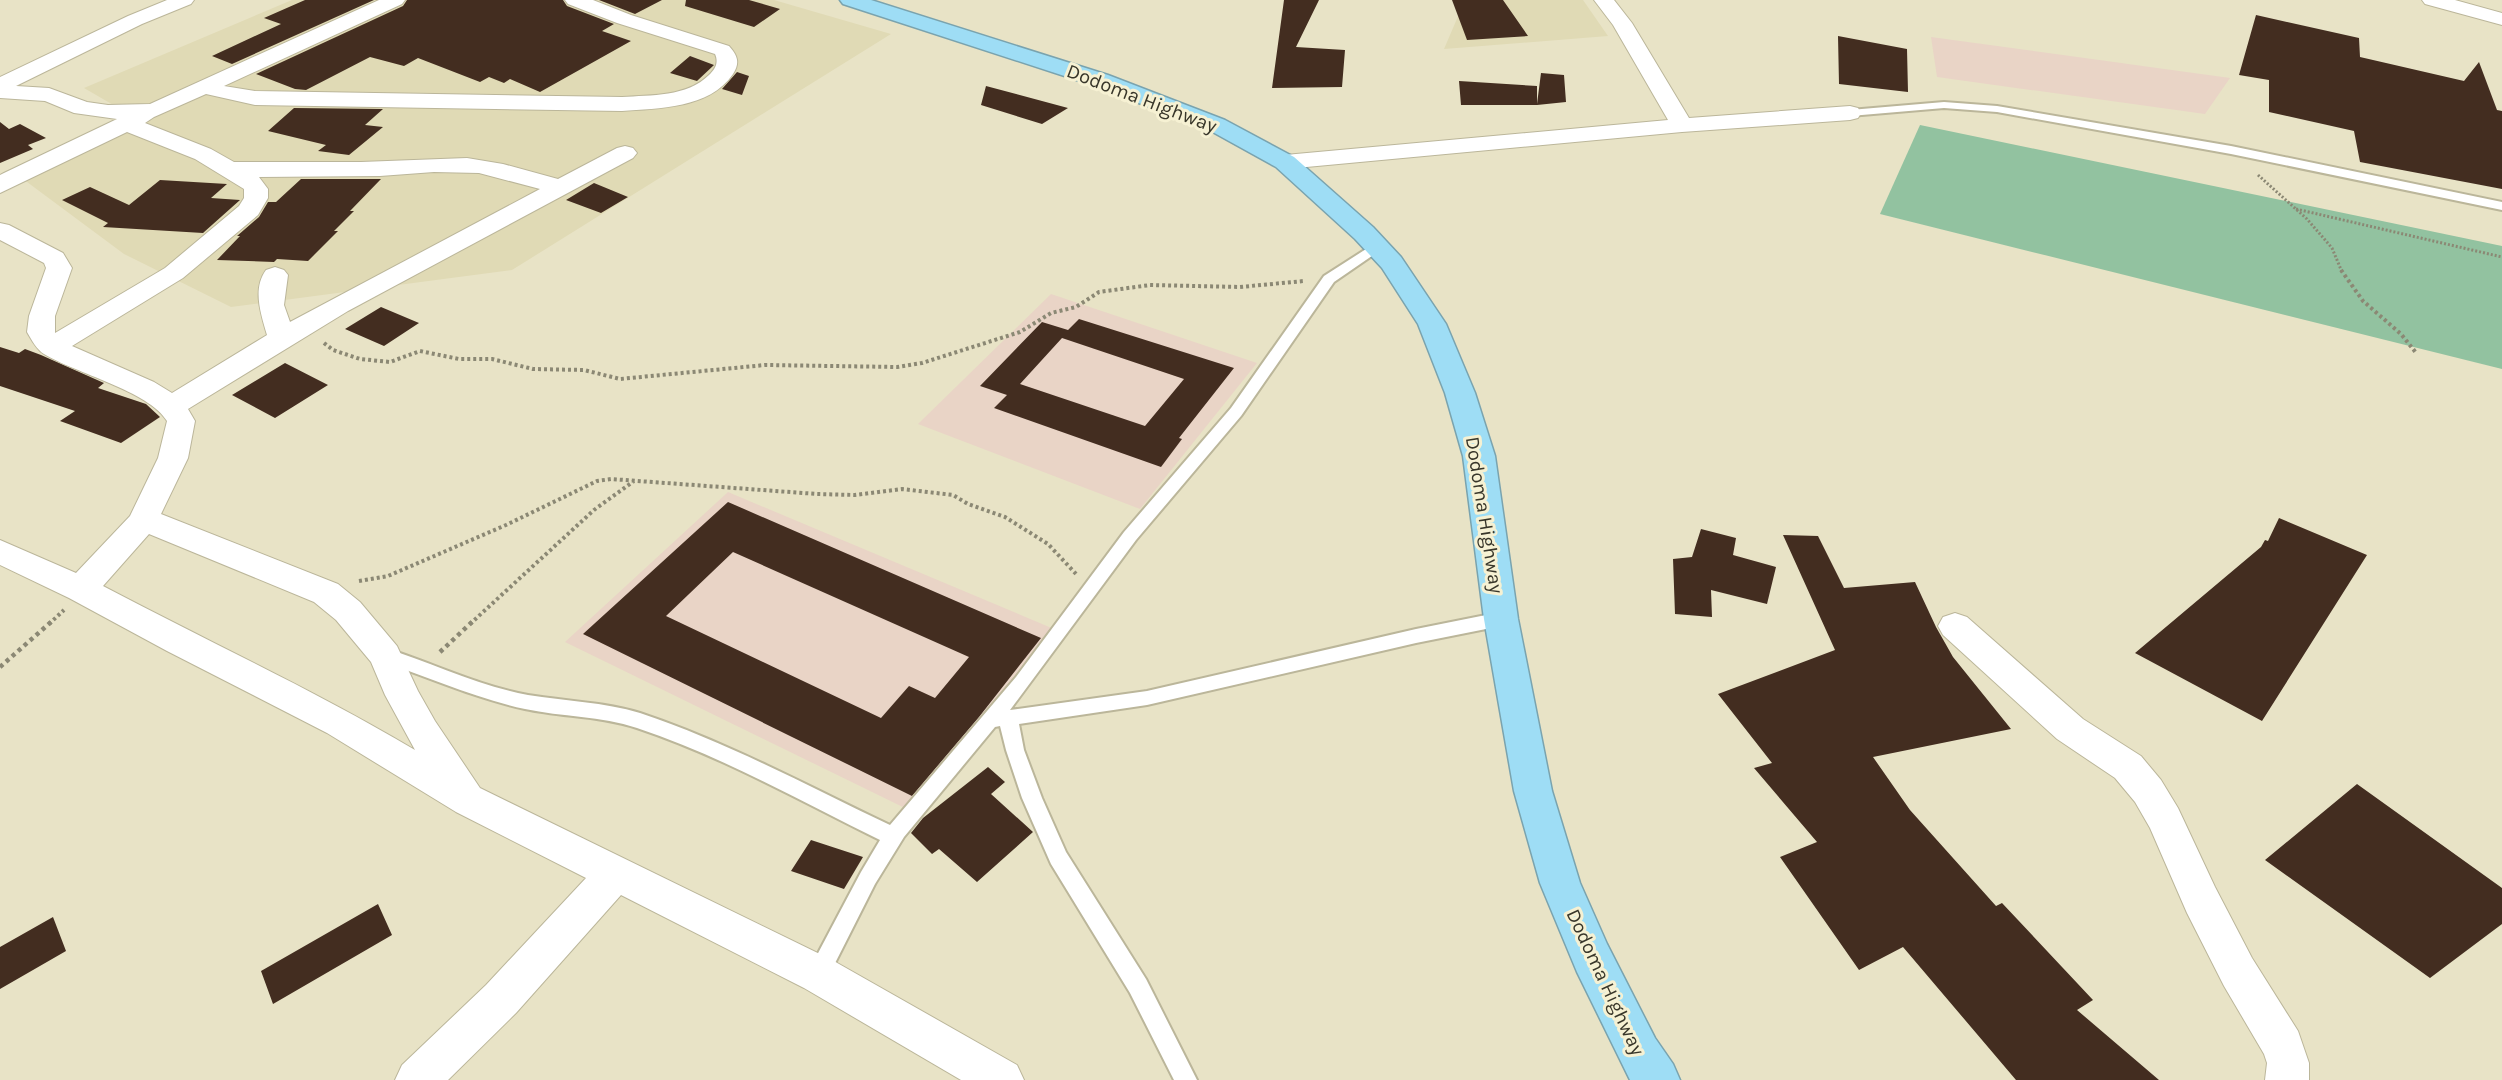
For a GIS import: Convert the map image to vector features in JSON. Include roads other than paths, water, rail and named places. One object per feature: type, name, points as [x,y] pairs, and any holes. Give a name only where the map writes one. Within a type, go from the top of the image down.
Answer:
[{"type":"highway","name":"Dodoma Highway","points":[[850,0],[1135,92],[1217,125],[1285,162],[1377,246],[1392,263],[1432,324],[1460,393],[1479,456],[1501,619],[1533,791],[1560,883],[1592,958],[1634,1043],[1657,1080]]},
{"type":"street","points":[[0,186],[12,178],[154,110],[395,0]]},
{"type":"street","points":[[206,87],[224,93],[255,98],[622,104],[678,98],[695,93],[720,77],[728,65],[728,57],[722,50],[633,22],[575,0]]},
{"type":"street","points":[[1604,0],[1622,23],[1682,124]]},
{"type":"street","points":[[2432,0],[2502,19]]},
{"type":"street","points":[[0,85],[170,2]]},
{"type":"street","points":[[49,95],[135,20]]},
{"type":"street","points":[[0,91],[49,95],[82,108],[108,112],[154,110]]},
{"type":"street","points":[[1285,162],[1682,124],[1850,113]]},
{"type":"street","points":[[51,346],[174,273],[249,210],[256,198],[256,189],[250,181],[188,146],[128,124]]},
{"type":"street","points":[[172,406],[228,369],[282,338],[625,153]]},
{"type":"street","points":[[226,168],[379,169],[443,164],[494,169],[561,187]]},
{"type":"street","points":[[0,230],[54,258],[58,268],[42,315],[40,332],[51,346],[144,389],[172,406],[181,422],[173,458],[148,506],[144,520],[81,589]]},
{"type":"street","points":[[276,274],[271,305],[282,338]]},
{"type":"street","points":[[144,520],[326,593],[348,611],[385,655],[402,695],[422,731],[470,801]]},
{"type":"street","points":[[0,552],[81,589],[179,642],[340,723],[470,801],[818,974],[1002,1080]]},
{"type":"street","points":[[1955,626],[2070,729],[2128,767],[2148,791],[2165,820],[2201,900],[2238,972],[2283,1046],[2288,1063],[2286,1080]]},
{"type":"street","points":[[417,1080],[508,992],[615,874]]},
{"type":"lane","points":[[1850,113],[1944,105],[1997,109],[2231,150],[2502,206]]},
{"type":"lane","points":[[818,974],[864,887],[894,837],[1000,719],[1090,588],[1174,482],[1236,412],[1329,279],[1377,246]]},
{"type":"lane","points":[[1000,719],[1147,698],[1416,636],[1501,619]]},
{"type":"lane","points":[[385,655],[490,692],[527,702],[592,710],[637,720],[701,744],[894,837]]},
{"type":"lane","points":[[1000,719],[1015,750],[1032,798],[1058,858],[1138,986],[1186,1080]]}]
